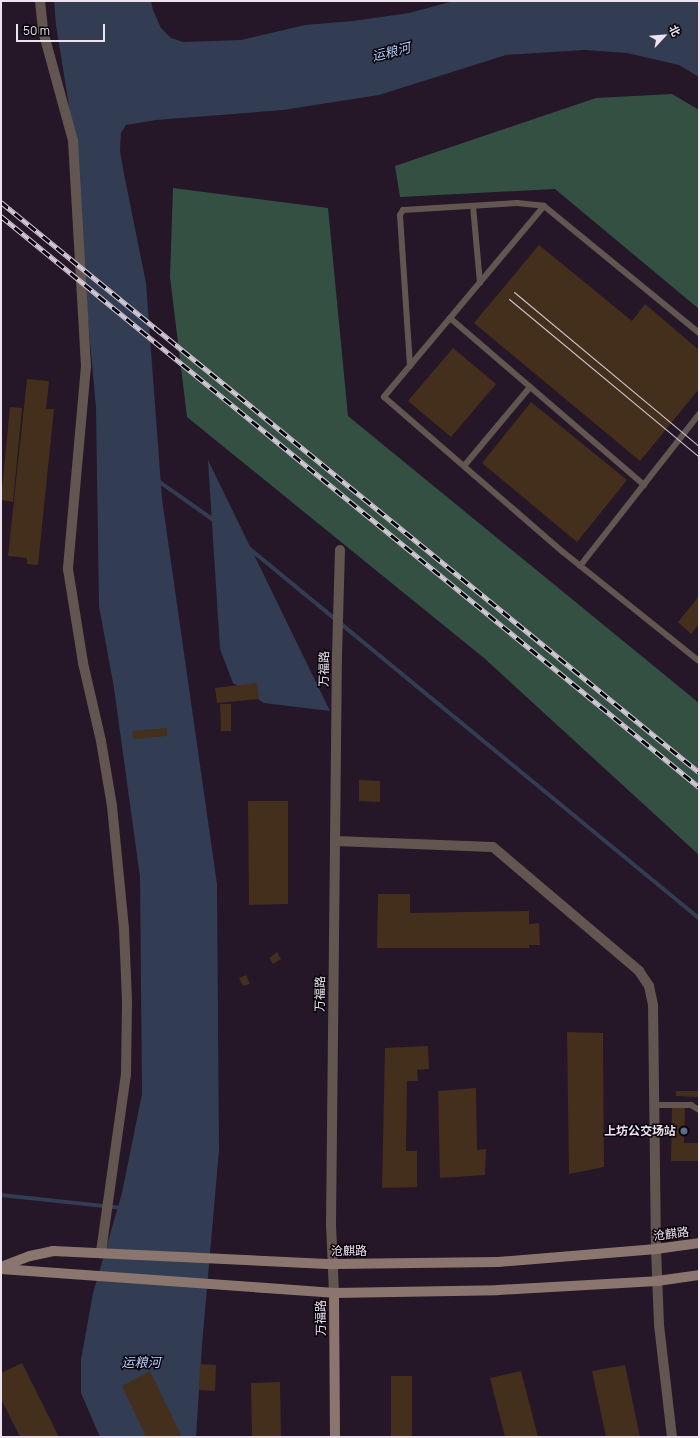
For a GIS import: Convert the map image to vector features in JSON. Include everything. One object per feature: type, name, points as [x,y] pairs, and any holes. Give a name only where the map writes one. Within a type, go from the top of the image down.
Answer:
[{"type":"main road","name":"沧麒路","points":[[1,1268],[30,1256],[54,1251],[333,1264],[498,1262],[656,1249],[699,1243]]},
{"type":"main road","name":"沧麒路","points":[[1,1268],[334,1292],[498,1290],[657,1281],[699,1275]]},
{"type":"main road","name":"万福路","points":[[334,1292],[335,1437]]},
{"type":"street","points":[[40,1],[43,31],[73,141],[86,366],[68,568],[83,663],[101,740],[110,799],[124,929],[127,1002],[126,1074],[101,1253]]},
{"type":"street","name":"万福路","points":[[334,1292],[331,1217],[340,550]]},
{"type":"street","points":[[335,841],[493,847],[639,971],[649,986],[653,1005],[656,1249],[659,1325],[672,1437]]},
{"type":"lane","points":[[410,366],[400,215],[403,210],[517,203],[544,206],[699,332]]},
{"type":"lane","points":[[473,206],[480,283]]},
{"type":"lane","points":[[544,206],[384,397],[580,566],[699,661]]},
{"type":"lane","points":[[450,318],[644,485]]},
{"type":"lane","points":[[464,466],[530,387]]},
{"type":"lane","points":[[580,566],[699,414]]},
{"type":"lane","points":[[654,1105],[691,1105],[699,1110]]},
{"type":"green space","points":[[672,94],[699,110],[699,309],[555,189],[400,197],[395,166],[596,98]]},
{"type":"green space","points":[[173,188],[328,208],[348,416],[699,703],[699,855],[484,658],[187,417],[170,277]]},
{"type":"water","name":"运粮河","points":[[54,1],[151,1],[153,10],[161,28],[171,38],[183,42],[241,40],[305,25],[353,21],[409,13],[454,1],[699,1],[699,77],[679,65],[627,53],[585,50],[506,55],[379,95],[283,110],[156,120],[126,125],[121,133],[120,151],[146,283],[162,499],[217,884],[219,1150],[202,1345],[196,1437],[100,1437],[81,1393],[81,1360],[93,1293],[122,1193],[142,1094],[140,877],[114,688],[99,606],[96,408],[69,106],[56,25]]},
{"type":"water","points":[[208,460],[330,711],[264,703],[233,683],[220,649]]},
{"type":"building","points":[[539,245],[632,321],[645,304],[699,350],[699,389],[640,461],[474,323]]},
{"type":"building","points":[[453,348],[496,384],[451,437],[408,401]]},
{"type":"building","points":[[27,379],[49,381],[46,409],[54,409],[38,565],[27,564],[27,558],[8,556]]},
{"type":"building","points":[[531,402],[627,480],[577,542],[482,463]]},
{"type":"building","points":[[10,407],[22,408],[13,502],[1,500]]},
{"type":"building","points":[[699,596],[699,624],[691,634],[678,622]]},
{"type":"building","points":[[257,683],[259,699],[217,703],[215,688]]},
{"type":"building","points":[[220,704],[231,704],[231,731],[221,731]]},
{"type":"building","points":[[167,728],[167,736],[133,739],[132,731]]},
{"type":"building","points":[[359,780],[380,781],[380,802],[359,801]]},
{"type":"building","points":[[248,801],[288,801],[288,904],[249,905]]},
{"type":"building","points":[[378,894],[410,894],[410,913],[529,911],[529,924],[539,923],[540,945],[529,945],[529,948],[377,948]]},
{"type":"building","points":[[277,952],[281,959],[273,964],[269,958]]},
{"type":"building","points":[[246,975],[250,984],[243,986],[239,978]]},
{"type":"building","points":[[567,1032],[603,1033],[604,1167],[569,1174]]},
{"type":"building","points":[[428,1046],[429,1069],[417,1070],[418,1081],[407,1081],[406,1151],[417,1151],[417,1187],[382,1188],[385,1048]]},
{"type":"building","points":[[476,1088],[477,1150],[486,1149],[485,1175],[440,1178],[438,1091]]},
{"type":"building","points":[[676,1091],[699,1091],[699,1097],[676,1096]]},
{"type":"building","points":[[672,1105],[685,1106],[684,1143],[699,1143],[699,1161],[671,1161]]},
{"type":"building","points":[[22,1363],[59,1437],[20,1437],[1,1399],[1,1373]]},
{"type":"building","points":[[200,1364],[216,1365],[215,1391],[199,1390]]},
{"type":"building","points":[[625,1365],[640,1437],[606,1437],[592,1371]]},
{"type":"building","points":[[150,1371],[182,1437],[146,1437],[122,1386]]},
{"type":"building","points":[[521,1371],[538,1437],[505,1437],[490,1378]]},
{"type":"building","points":[[391,1376],[412,1376],[412,1437],[391,1437]]},
{"type":"building","points":[[280,1382],[281,1437],[252,1437],[251,1383]]},
{"type":"waterway","points":[[157,480],[214,520]]},
{"type":"waterway","points":[[249,548],[699,918]]},
{"type":"waterway","points":[[1,1195],[123,1208]]},
{"type":"tram line","points":[[514,292],[699,446]]},
{"type":"tram line","points":[[509,299],[699,457]]},
{"type":"railway","points":[[1,202],[699,772]]},
{"type":"railway","points":[[1,216],[699,787]]},
{"type":"place","name":"上坊公交场站","points":[[684,1131]]}]
